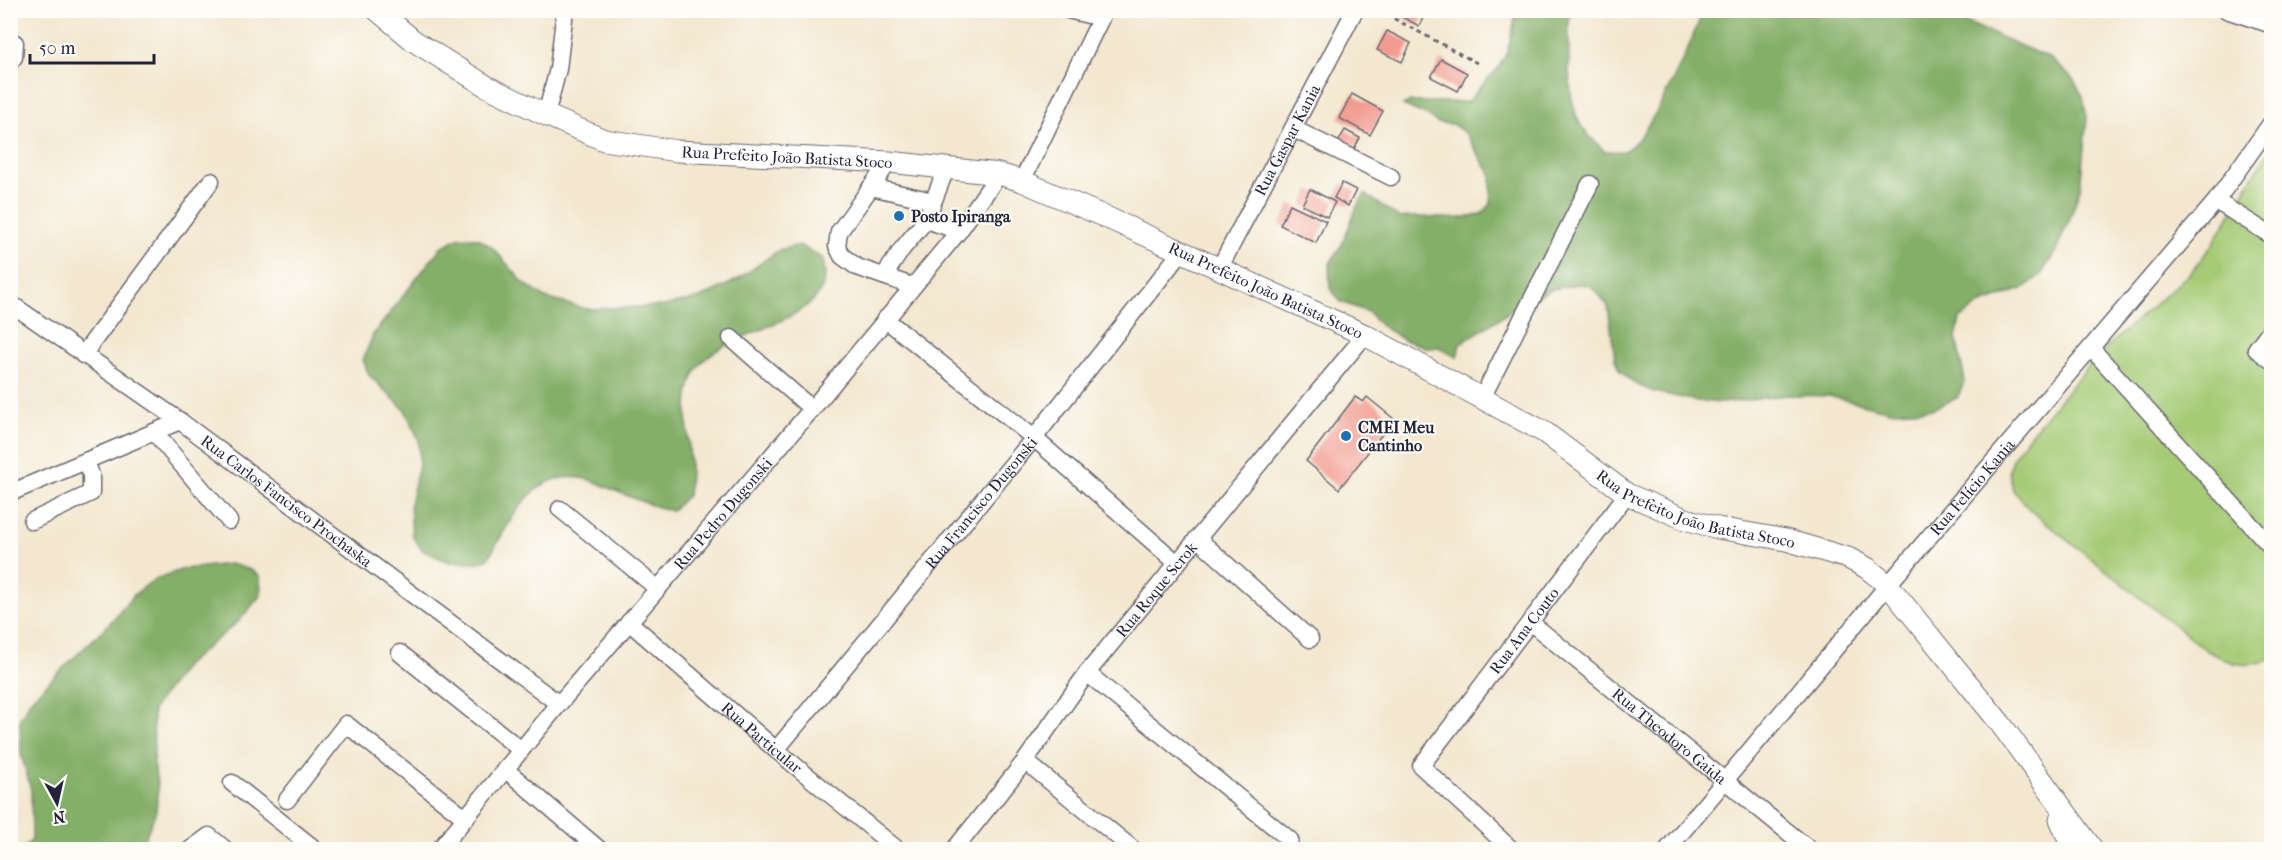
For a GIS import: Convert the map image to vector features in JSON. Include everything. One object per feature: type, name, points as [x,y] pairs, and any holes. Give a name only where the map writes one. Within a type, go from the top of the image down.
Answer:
[{"type":"main road","name":"Rua Prefeito João Batista Stoco","points":[[377,10],[414,41],[486,86],[604,140],[677,151],[889,162],[999,174],[1022,181],[1365,335],[1544,432],[1627,494],[1685,519],[1718,528],[1786,540],[1848,558],[1867,568],[1888,585],[2000,723],[2093,849]]},
{"type":"main road","name":"Rua Prefeito João Batista Stoco","points":[[2046,785],[2073,849]]},
{"type":"street","points":[[546,115],[558,69],[565,10]]},
{"type":"street","points":[[1022,181],[1101,18],[1068,10]]},
{"type":"street","name":"Rua Gaspar Kania","points":[[1219,269],[1355,10]]},
{"type":"street","points":[[2226,10],[2252,15],[2271,25]]},
{"type":"street","points":[[10,40],[15,43],[14,57],[10,62]]},
{"type":"street","name":"Rua Felício Kania","points":[[1667,849],[1888,585],[2216,201],[2271,122]]},
{"type":"street","points":[[1294,129],[1390,177]]},
{"type":"street","points":[[889,162],[839,232],[837,246],[842,256],[857,267],[912,286]]},
{"type":"street","points":[[884,276],[902,249],[926,220],[946,169]]},
{"type":"street","name":"Rua Pedro Dugonski","points":[[439,849],[657,588],[812,409],[959,231],[999,174]]},
{"type":"street","points":[[83,355],[211,181]]},
{"type":"street","points":[[1482,398],[1590,184]]},
{"type":"street","points":[[871,186],[933,201]]},
{"type":"street","points":[[2216,201],[2271,236]]},
{"type":"street","points":[[926,220],[959,231]]},
{"type":"street","name":"Rua Francisco Dugonski","points":[[776,750],[1034,438],[1181,252]]},
{"type":"street","name":"Rua Carlos Fancisco Prochaska","points":[[10,303],[180,421],[559,704]]},
{"type":"street","points":[[885,320],[1034,438],[1177,563]]},
{"type":"street","points":[[2271,328],[2256,349],[2271,361]]},
{"type":"street","name":"Rua Roque Scrok","points":[[954,849],[1024,761],[1087,674],[1365,335]]},
{"type":"street","points":[[730,338],[812,409]]},
{"type":"street","points":[[2091,348],[2271,548]]},
{"type":"street","points":[[10,493],[180,421]]},
{"type":"street","points":[[154,432],[229,521]]},
{"type":"street","points":[[32,521],[91,493],[91,475],[86,461]]},
{"type":"street","name":"Rua Ana Couto","points":[[1512,849],[1421,766],[1627,494]]},
{"type":"street","points":[[560,509],[657,588]]},
{"type":"street","points":[[1197,538],[1310,639]]},
{"type":"street","name":"Rua Particular","points":[[629,622],[776,750],[898,849]]},
{"type":"street","name":"Rua Theodoro Gaida","points":[[1530,622],[1723,782],[1810,849]]},
{"type":"street","points":[[400,653],[521,750]]},
{"type":"street","points":[[1087,674],[1290,840]]},
{"type":"street","points":[[287,800],[346,724],[465,818]]},
{"type":"street","points":[[1024,761],[1134,849]]},
{"type":"street","points":[[505,769],[600,849]]},
{"type":"street","points":[[232,783],[316,849]]},
{"type":"street","points":[[190,849],[209,836],[226,849]]},
{"type":"path","points":[[1378,10],[1477,63]]},
{"type":"green space","points":[[1517,11],[1569,11],[1570,86],[1576,115],[1584,130],[1604,151],[1623,151],[1633,144],[1645,130],[1657,110],[1680,65],[1703,11],[1941,11],[2051,59],[2073,79],[2083,97],[2087,118],[2080,188],[2071,216],[2055,253],[2041,275],[2022,289],[1979,305],[1960,319],[1956,338],[1965,381],[1957,398],[1932,409],[1890,411],[1829,396],[1786,395],[1722,403],[1697,401],[1654,392],[1635,384],[1619,370],[1615,359],[1608,306],[1591,286],[1579,284],[1553,289],[1526,301],[1460,344],[1457,357],[1439,347],[1429,348],[1404,340],[1380,325],[1368,312],[1341,302],[1330,288],[1329,265],[1342,244],[1358,204],[1365,194],[1400,218],[1472,217],[1482,213],[1491,204],[1491,175],[1466,134],[1452,124],[1437,123],[1430,117],[1403,105],[1409,102],[1467,102],[1498,68],[1507,52]]},
{"type":"green space","points":[[2271,150],[2271,659],[2253,664],[2237,664],[2206,650],[2030,510],[2013,490],[2009,471],[2012,459],[2028,437],[2099,354],[2191,272],[2213,244]]},
{"type":"green space","points":[[460,237],[478,238],[492,247],[523,282],[545,298],[587,309],[664,306],[700,298],[737,280],[779,250],[799,245],[822,258],[825,280],[816,297],[799,311],[730,343],[710,355],[697,369],[687,404],[690,468],[688,495],[672,511],[636,500],[590,480],[567,477],[551,481],[537,489],[525,500],[488,559],[476,563],[449,562],[423,551],[412,536],[410,504],[419,465],[419,440],[405,410],[369,375],[363,360],[373,335],[441,247]]},
{"type":"green space","points":[[230,564],[251,570],[260,577],[261,595],[239,621],[186,665],[153,709],[154,764],[158,789],[156,812],[140,849],[22,849],[32,840],[31,790],[21,754],[20,719],[31,699],[108,625],[135,594],[155,579],[184,569]]},
{"type":"building","points":[[1401,10],[1427,10],[1419,26],[1398,15]]},
{"type":"building","points":[[1387,31],[1411,43],[1402,62],[1377,50]]},
{"type":"building","points":[[1441,59],[1467,73],[1458,91],[1431,77]]},
{"type":"building","points":[[1352,94],[1383,111],[1370,135],[1339,118]]},
{"type":"building","points":[[1345,130],[1360,138],[1351,154],[1336,146]]},
{"type":"building","points":[[1342,183],[1356,190],[1348,206],[1334,198]]},
{"type":"building","points":[[1310,189],[1335,202],[1327,217],[1302,205]]},
{"type":"building","points":[[1290,204],[1326,221],[1316,243],[1280,225]]},
{"type":"building","points":[[1355,397],[1363,402],[1367,397],[1394,419],[1339,489],[1306,461]]},
{"type":"place","name":"Posto Ipiranga","points":[[899,216]]},
{"type":"place","name":"CMEI Meu Cantinho","points":[[1346,436]]}]
